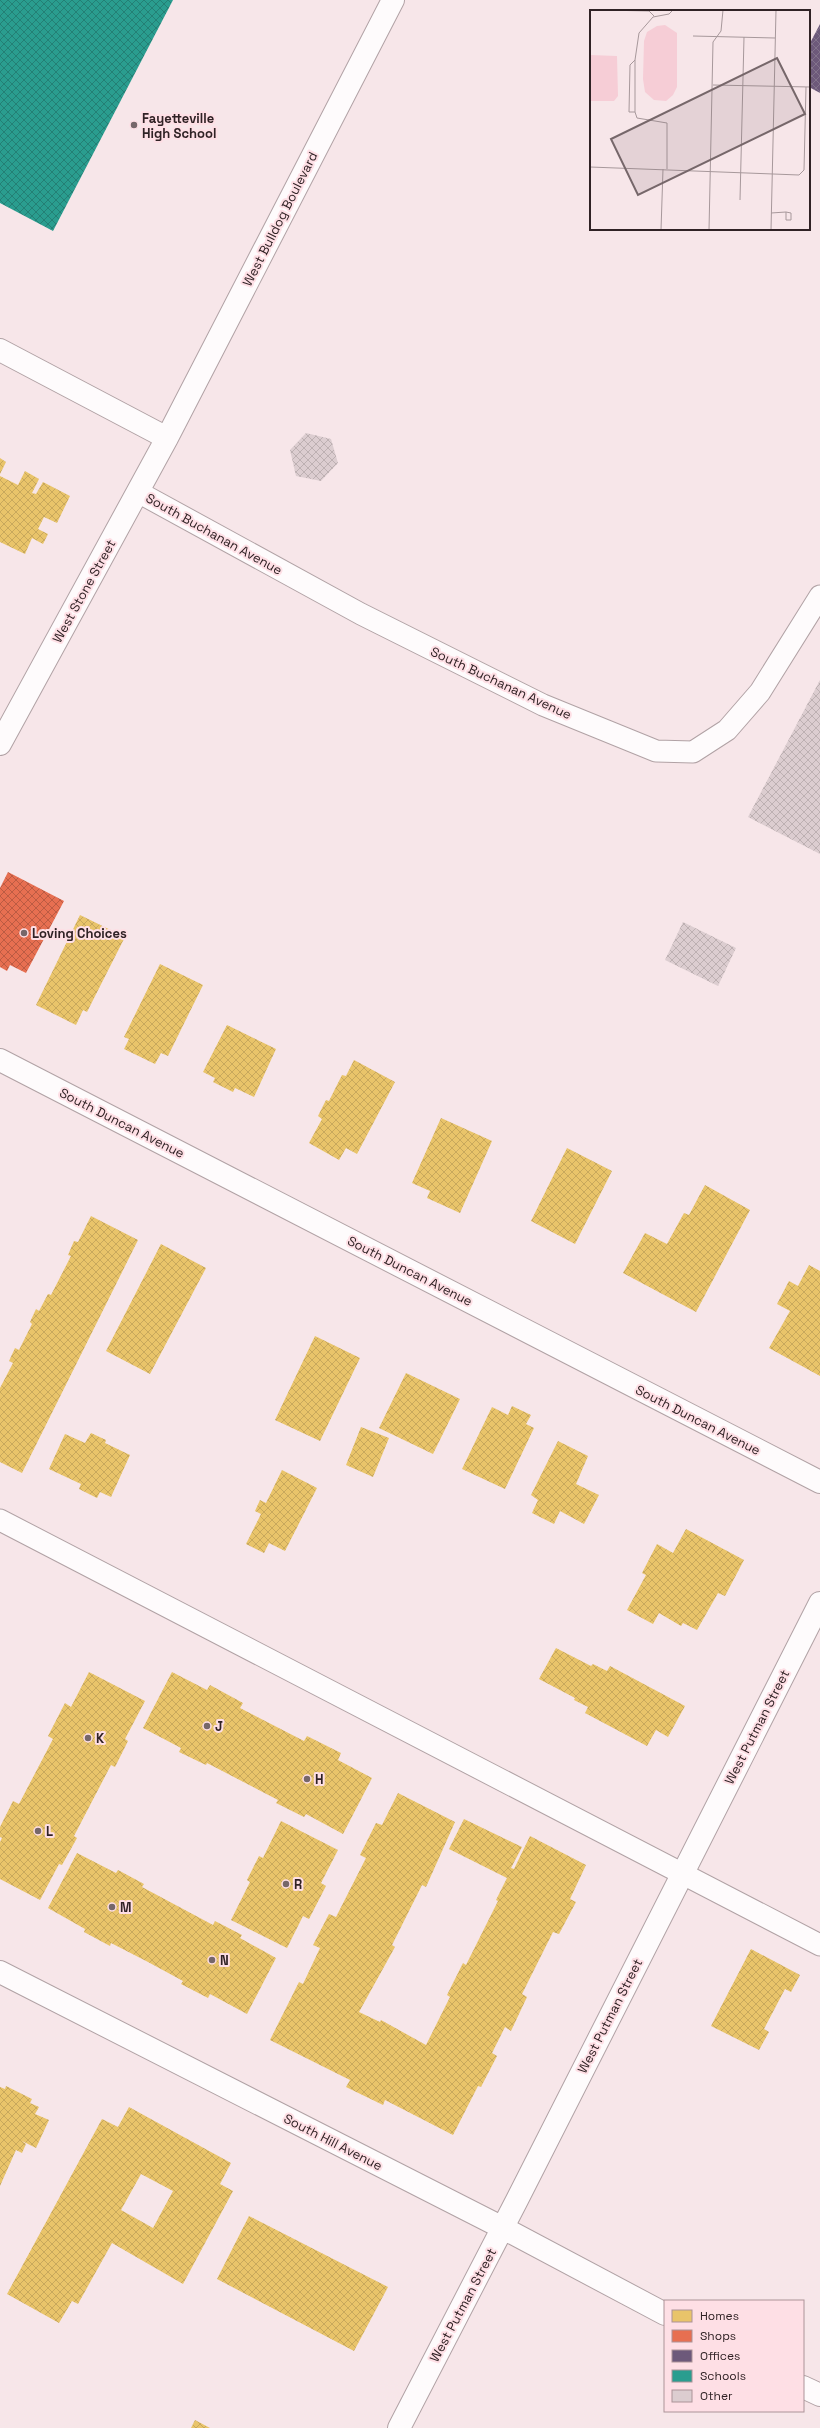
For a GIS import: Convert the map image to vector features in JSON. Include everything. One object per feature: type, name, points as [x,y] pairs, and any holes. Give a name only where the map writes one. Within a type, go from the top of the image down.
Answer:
[{"type":"street","name":"West Bulldog Boulevard","points":[[167,438],[393,0]]},
{"type":"street","points":[[0,350],[167,438]]},
{"type":"street","name":"West Stone Street","points":[[0,744],[167,438]]},
{"type":"street","name":"South Duncan Avenue","points":[[0,1060],[820,1482]]},
{"type":"street","name":"West Putman Street","points":[[398,2428],[503,2228],[820,1603]]},
{"type":"street","name":"South Hill Avenue","points":[[0,1972],[503,2228],[664,2313]]},
{"type":"street","points":[[804,2387],[820,2395]]},
{"type":"lane","name":"South Buchanan Avenue","points":[[138,492],[361,614],[543,705],[656,751],[693,752],[727,730],[760,692],[820,596]]},
{"type":"lane","points":[[0,1520],[820,1945]]},
{"type":"building: Homes","points":[[0,458],[6,462],[0,474]]},
{"type":"building: Homes","points":[[25,471],[39,479],[32,493],[36,494],[43,482],[70,496],[57,523],[44,517],[38,529],[48,534],[43,544],[32,538],[25,554],[0,542],[0,476],[18,485]]},
{"type":"building: Homes","points":[[80,915],[125,937],[87,1012],[83,1010],[76,1025],[36,1005]]},
{"type":"building: Homes","points":[[160,964],[203,985],[168,1056],[161,1053],[155,1064],[124,1049],[129,1039],[124,1037]]},
{"type":"building: Homes","points":[[227,1025],[276,1049],[254,1097],[235,1088],[233,1092],[213,1082],[215,1078],[203,1072]]},
{"type":"building: Homes","points":[[354,1060],[395,1082],[357,1154],[346,1148],[339,1160],[309,1143],[322,1119],[318,1116],[326,1100],[329,1101],[342,1075],[346,1076]]},
{"type":"building: Homes","points":[[441,1118],[492,1141],[460,1213],[427,1198],[430,1191],[412,1183]]},
{"type":"building: Homes","points":[[567,1148],[612,1171],[575,1244],[531,1221]]},
{"type":"building: Homes","points":[[705,1185],[750,1210],[696,1312],[623,1273],[645,1233],[667,1244],[684,1213],[689,1215]]},
{"type":"building: Homes","points":[[91,1216],[138,1240],[22,1473],[0,1462],[0,1388],[13,1363],[9,1361],[15,1348],[19,1350],[32,1324],[30,1322],[36,1309],[39,1311],[48,1294],[51,1295],[71,1256],[68,1255],[74,1241],[78,1242]]},
{"type":"building: Homes","points":[[161,1244],[206,1268],[150,1374],[106,1351]]},
{"type":"building: Homes","points":[[809,1265],[820,1271],[820,1376],[769,1348],[790,1311],[777,1304],[789,1281],[798,1286]]},
{"type":"building: Homes","points":[[315,1336],[360,1358],[320,1441],[275,1420]]},
{"type":"building: Homes","points":[[406,1373],[460,1399],[433,1454],[379,1428]]},
{"type":"building: Homes","points":[[512,1406],[531,1415],[526,1424],[534,1428],[505,1489],[462,1469],[492,1407],[508,1415]]},
{"type":"building: Homes","points":[[361,1427],[389,1438],[373,1477],[346,1465]]},
{"type":"building: Homes","points":[[91,1433],[106,1440],[105,1443],[130,1455],[111,1497],[100,1492],[97,1498],[79,1489],[81,1484],[49,1469],[65,1434],[85,1443]]},
{"type":"building: Homes","points":[[558,1441],[588,1456],[576,1484],[599,1495],[584,1524],[560,1511],[554,1524],[532,1513],[538,1500],[531,1495]]},
{"type":"building: Homes","points":[[282,1470],[317,1488],[285,1551],[269,1543],[264,1553],[246,1544],[261,1514],[255,1511],[260,1500],[266,1503]]},
{"type":"building: Homes","points":[[686,1529],[744,1560],[725,1596],[718,1593],[697,1630],[683,1623],[681,1626],[659,1613],[653,1624],[627,1610],[646,1575],[642,1573],[657,1544],[673,1553]]},
{"type":"building: Homes","points":[[556,1648],[591,1666],[593,1664],[607,1671],[610,1666],[685,1706],[668,1737],[656,1730],[647,1746],[585,1713],[588,1707],[574,1700],[575,1698],[539,1679]]},
{"type":"building: Homes","points":[[89,1672],[145,1701],[125,1739],[128,1741],[115,1767],[111,1765],[74,1836],[77,1838],[62,1865],[59,1864],[40,1900],[0,1879],[0,1842],[2,1838],[0,1837],[0,1827],[13,1801],[19,1804],[53,1739],[48,1736],[65,1703],[71,1707]]},
{"type":"building: Homes","points":[[172,1672],[207,1690],[210,1685],[243,1703],[240,1708],[304,1741],[307,1736],[341,1753],[338,1760],[372,1778],[343,1834],[306,1814],[304,1817],[276,1803],[278,1800],[207,1763],[206,1765],[179,1752],[181,1748],[143,1728]]},
{"type":"building: Homes","points":[[398,1793],[455,1822],[426,1887],[422,1885],[392,1945],[395,1947],[359,2012],[380,2022],[381,2020],[426,2045],[450,1997],[447,1995],[463,1963],[466,1965],[498,1901],[496,1900],[507,1878],[449,1849],[464,1819],[522,1847],[511,1868],[514,1869],[530,1836],[586,1865],[570,1899],[576,1902],[559,1934],[553,1932],[522,1994],[527,1997],[511,2031],[505,2027],[492,2053],[497,2056],[481,2087],[478,2086],[453,2135],[385,2100],[383,2105],[346,2087],[350,2080],[270,2040],[299,1982],[303,1984],[320,1948],[313,1945],[329,1914],[336,1917],[366,1858],[360,1855],[376,1823],[382,1825]]},
{"type":"building: Homes","name":"R","points":[[281,1821],[338,1850],[321,1883],[326,1886],[309,1919],[303,1916],[287,1948],[231,1920],[250,1882],[247,1880],[259,1856],[263,1858]]},
{"type":"building: Homes","points":[[77,1853],[116,1873],[118,1870],[144,1884],[142,1887],[213,1925],[215,1921],[242,1935],[240,1938],[276,1958],[247,2014],[210,1994],[208,1998],[181,1984],[183,1981],[111,1943],[110,1946],[84,1932],[85,1929],[48,1908]]},
{"type":"building: Homes","points":[[751,1949],[800,1975],[791,1992],[785,1989],[764,2029],[769,2032],[759,2050],[711,2026]]},
{"type":"building: Homes","points":[[6,2086],[32,2099],[30,2103],[39,2107],[35,2114],[49,2120],[36,2148],[22,2141],[26,2144],[22,2153],[16,2150],[0,2186],[0,2087],[5,2089]]},
{"type":"building: Homes","points":[[129,2107],[231,2163],[220,2184],[233,2191],[183,2284],[112,2243],[78,2304],[72,2301],[59,2323],[7,2294],[102,2119],[118,2127]],"holes":[[[141,2174],[173,2191],[153,2228],[121,2210]]]},
{"type":"building: Homes","points":[[249,2216],[388,2287],[354,2351],[217,2279]]},
{"type":"building: Homes","points":[[195,2420],[210,2428],[191,2428]]},
{"type":"building: Shops","name":"Loving Choices","points":[[8,872],[64,901],[26,973],[10,965],[7,971],[0,967],[0,888]]},
{"type":"building: Offices","points":[[820,24],[820,93],[810,88],[810,43]]},
{"type":"building: Schools","points":[[0,0],[173,0],[53,231],[0,203]]},
{"type":"building: Other","points":[[306,433],[331,439],[338,463],[321,481],[296,476],[290,450]]},
{"type":"building: Other","points":[[820,680],[820,854],[748,817]]},
{"type":"building: Other","points":[[683,922],[736,948],[718,986],[665,960]]},
{"type":"place","name":"Fayetteville High School","points":[[134,125]]},
{"type":"place","name":"Loving Choices","points":[[24,933]]},
{"type":"place","name":"J","points":[[207,1726]]},
{"type":"place","name":"K","points":[[88,1738]]},
{"type":"place","name":"H","points":[[307,1779]]},
{"type":"place","name":"L","points":[[38,1831]]},
{"type":"place","name":"R","points":[[286,1884]]},
{"type":"place","name":"M","points":[[112,1907]]},
{"type":"place","name":"N","points":[[212,1960]]}]
